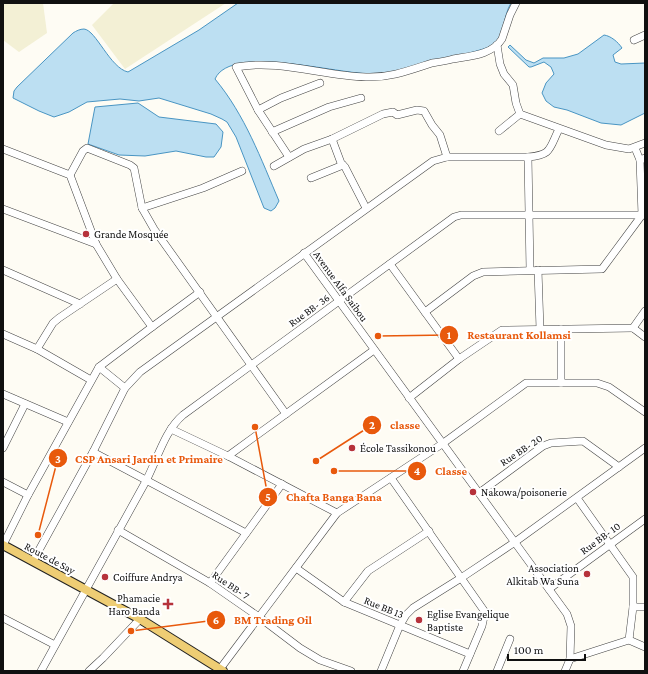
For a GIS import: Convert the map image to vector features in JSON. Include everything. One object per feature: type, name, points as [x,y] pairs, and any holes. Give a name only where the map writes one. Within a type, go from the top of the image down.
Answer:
[{"type":"main road","name":"Route de Say","points":[[3,545],[140,619],[221,670]]},
{"type":"street","points":[[289,157],[258,110],[236,67],[250,65],[289,66],[350,77],[375,78],[399,74],[431,64],[489,51],[502,39],[510,15],[516,3]]},
{"type":"street","points":[[634,40],[645,34]]},
{"type":"street","points":[[497,45],[500,64],[504,74],[513,85],[516,103],[520,114],[559,129],[624,149],[635,148],[645,143]]},
{"type":"street","points":[[258,110],[281,98],[320,83]]},
{"type":"street","points":[[272,132],[329,107],[361,98]]},
{"type":"street","points":[[274,166],[304,149],[332,140],[389,112],[393,112],[397,115],[417,110],[423,110],[440,135],[447,157]]},
{"type":"street","points":[[499,131],[520,114]]},
{"type":"street","points":[[33,561],[93,452],[125,388],[140,372],[427,164],[447,157],[541,156],[548,151],[559,129]]},
{"type":"street","points":[[332,140],[341,163],[366,208]]},
{"type":"street","points":[[70,175],[83,151],[87,148],[130,165],[136,172],[137,188],[142,208],[154,229],[286,414]]},
{"type":"street","points":[[425,312],[483,272],[602,269],[644,215],[643,159],[635,148]]},
{"type":"street","points":[[3,149],[70,175],[96,244],[117,279],[152,327]]},
{"type":"street","points":[[528,157],[530,270]]},
{"type":"street","points":[[311,178],[343,165]]},
{"type":"street","points":[[142,208],[203,188],[242,171]]},
{"type":"street","points":[[3,209],[96,244]]},
{"type":"street","name":"Rue BB- 36","points":[[41,671],[146,480],[171,429],[183,415],[454,217],[461,215],[644,215]]},
{"type":"street","name":"Avenue Alfa Saibou","points":[[304,253],[515,542],[569,619],[571,626],[570,659],[565,671]]},
{"type":"street","points":[[390,264],[459,359]]},
{"type":"street","points":[[3,270],[80,304]]},
{"type":"street","points":[[538,270],[540,329]]},
{"type":"street","points":[[37,349],[53,323],[117,279]]},
{"type":"street","points":[[3,545],[28,495],[99,367],[200,292]]},
{"type":"street","points":[[633,328],[645,311]]},
{"type":"street","points":[[409,398],[459,359],[502,330],[633,328],[645,337]]},
{"type":"street","points":[[561,329],[561,383]]},
{"type":"street","points":[[3,334],[37,349],[91,380]]},
{"type":"street","points":[[228,456],[374,350]]},
{"type":"street","points":[[99,367],[125,388]]},
{"type":"street","points":[[221,670],[337,513],[442,444],[526,383],[603,384],[645,411]]},
{"type":"street","points":[[3,394],[68,422]]},
{"type":"street","points":[[3,448],[5,438],[25,404]]},
{"type":"street","points":[[171,429],[228,456],[337,513]]},
{"type":"street","name":"Rue BB- 20","points":[[479,493],[543,446],[550,443],[583,441],[619,468]]},
{"type":"street","points":[[382,671],[400,625],[406,615],[413,608],[515,542],[645,448]]},
{"type":"street","points":[[93,452],[246,533]]},
{"type":"street","points":[[391,478],[485,612],[482,626],[463,671]]},
{"type":"street","points":[[3,482],[28,495]]},
{"type":"street","points":[[210,583],[282,484]]},
{"type":"street","points":[[577,498],[633,577],[633,607],[629,640]]},
{"type":"street","name":"Rue BB- 10","points":[[549,589],[645,519]]},
{"type":"street","name":"Rue BB- 7","points":[[118,530],[210,583],[300,648],[320,660],[351,671]]},
{"type":"street","points":[[344,602],[368,571],[428,531]]},
{"type":"street","name":"Rue BB 13","points":[[296,568],[344,602],[470,654]]},
{"type":"street","points":[[633,607],[645,607]]},
{"type":"street","points":[[3,618],[55,645]]},
{"type":"street","points":[[89,671],[140,619]]},
{"type":"street","points":[[497,671],[510,639]]},
{"type":"street","points":[[570,659],[629,640],[645,647]]},
{"type":"shaded area","points":[[3,3],[43,3],[47,33],[19,52],[3,40]]},
{"type":"shaded area","points":[[114,3],[226,3],[125,69],[92,25]]},
{"type":"water","points":[[238,3],[511,3],[508,8],[498,41],[494,45],[459,56],[401,70],[379,74],[363,74],[265,62],[243,63],[225,68],[215,79],[226,93],[244,122],[266,169],[279,201],[275,208],[271,211],[264,208],[236,137],[227,122],[211,114],[159,98],[139,101],[120,99],[87,102],[69,112],[54,117],[13,98],[14,91],[17,87],[73,33],[78,30],[84,29],[89,31],[115,64],[128,72],[199,30]]},
{"type":"water","points":[[604,35],[614,40],[622,48],[613,55],[615,62],[621,64],[645,63],[645,113],[621,125],[601,123],[567,110],[554,107],[546,101],[542,93],[546,83],[554,74],[551,67],[544,62],[529,67],[508,47],[510,45],[526,60],[534,63],[543,58],[564,58],[578,54]]},
{"type":"water","points":[[138,103],[159,117],[216,124],[223,132],[221,147],[214,157],[206,157],[176,151],[145,156],[119,155],[88,144],[95,107]]},
{"type":"place","name":"Grande Mosquée","points":[[86,234]]},
{"type":"place","name":"Restaurant Kollamsi","points":[[378,336]]},
{"type":"place","name":"Chafta Banga Bana","points":[[255,427]]},
{"type":"place","name":"École Tassikonou","points":[[352,448]]},
{"type":"place","name":"classe","points":[[316,461]]},
{"type":"place","name":"Classe","points":[[334,471]]},
{"type":"place","name":"Nakowa/poisonerie","points":[[473,492]]},
{"type":"place","name":"CSP Ansari Jardin et Primaire","points":[[38,535]]},
{"type":"place","name":"Association Alkitab Wa Suna","points":[[587,574]]},
{"type":"place","name":"Coiffure Andrya","points":[[105,577]]},
{"type":"place","name":"Phamacie Haro Banda","points":[[168,604]]},
{"type":"place","name":"Eglise Evangelique Baptiste","points":[[419,620]]},
{"type":"place","name":"BM Trading Oil","points":[[131,631]]}]
